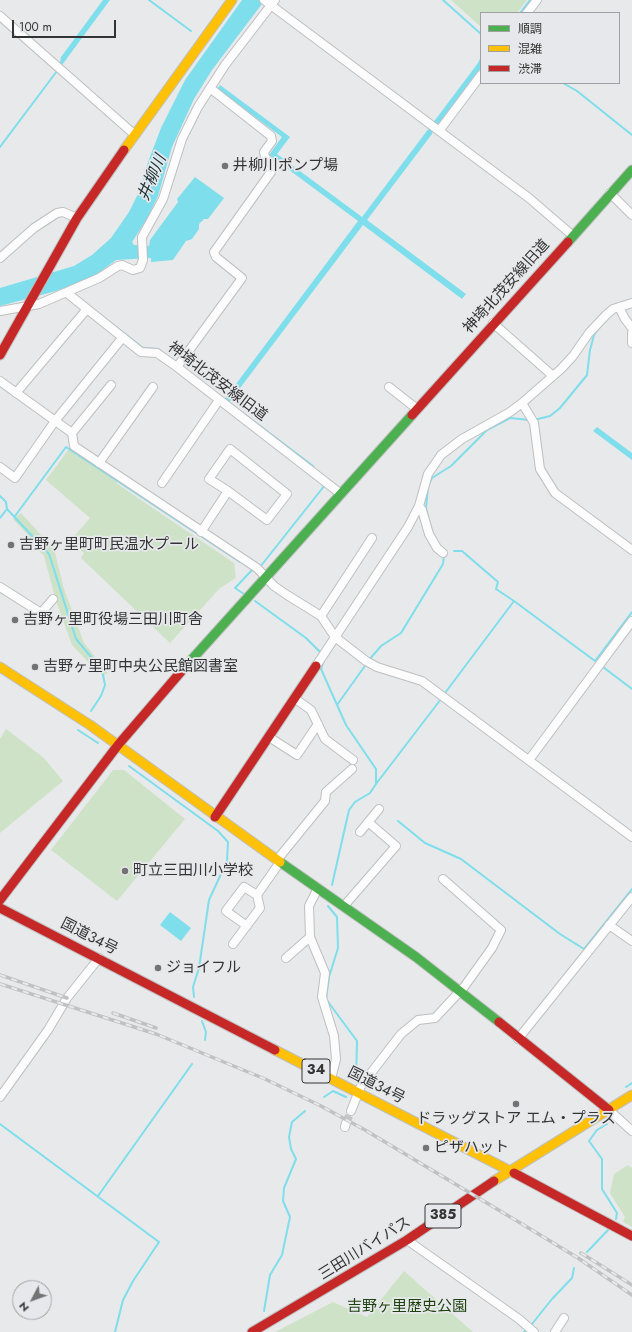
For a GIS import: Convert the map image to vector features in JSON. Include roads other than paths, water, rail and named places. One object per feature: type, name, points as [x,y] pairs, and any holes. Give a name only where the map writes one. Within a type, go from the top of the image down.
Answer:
[{"type":"main road","points":[[0,354],[77,218],[232,0]]},
{"type":"main road","name":"神埼北茂安線旧道","points":[[341,494],[572,235],[632,170]]},
{"type":"main road","points":[[0,900],[118,745],[162,693],[341,494]]},
{"type":"main road","points":[[215,817],[316,666]]},
{"type":"main road","points":[[0,667],[118,745],[215,817],[344,906],[460,992],[609,1110]]},
{"type":"main road","name":"国道34号","points":[[0,908],[510,1171],[632,1236]]},
{"type":"main road","name":"三田川バイパス","points":[[252,1332],[407,1240],[510,1171],[632,1095]]},
{"type":"street","points":[[528,12],[537,0]]},
{"type":"street","points":[[0,311],[29,303],[39,304],[99,278],[118,266],[122,265],[137,270],[142,265],[142,237],[163,199],[182,139],[224,65],[270,2]]},
{"type":"street","name":"神埼北茂安線旧道","points":[[270,2],[529,198],[572,235]]},
{"type":"street","points":[[0,16],[135,135]]},
{"type":"street","points":[[435,128],[480,76]]},
{"type":"street","points":[[177,368],[242,278],[216,257],[214,252],[271,172],[271,165],[265,157],[264,152],[272,141],[271,136],[210,88]]},
{"type":"street","points":[[610,194],[632,215]]},
{"type":"street","points":[[0,258],[34,228],[57,213],[63,212],[77,218]]},
{"type":"street","name":"神埼北茂安線旧道","points":[[67,293],[141,352],[157,353],[341,494]]},
{"type":"street","points":[[316,666],[408,527],[418,506],[428,474],[441,455],[462,439],[510,412],[522,403],[573,356],[595,326],[606,315],[632,303]]},
{"type":"street","points":[[16,393],[86,309]]},
{"type":"street","points":[[619,309],[632,328]]},
{"type":"street","points":[[493,323],[553,376]]},
{"type":"street","points":[[632,332],[632,343]]},
{"type":"street","points":[[0,467],[15,478],[55,421],[122,337]]},
{"type":"street","points":[[0,381],[72,433],[74,446],[257,568],[287,595],[321,616],[335,637],[368,662],[422,680],[632,837]]},
{"type":"street","points":[[72,433],[111,385]]},
{"type":"street","points":[[99,463],[153,387]]},
{"type":"street","points":[[389,387],[417,409]]},
{"type":"street","points":[[162,483],[219,400]]},
{"type":"street","points":[[522,403],[533,420],[540,469],[554,493],[632,550]]},
{"type":"street","points":[[230,449],[287,494],[267,520],[228,491],[209,479],[230,449]]},
{"type":"street","points":[[201,532],[228,491]]},
{"type":"street","points":[[418,506],[422,510],[429,534],[437,548],[443,553]]},
{"type":"street","points":[[321,616],[372,538]]},
{"type":"street","points":[[0,586],[41,613],[52,599]]},
{"type":"street","points":[[529,760],[632,621]]},
{"type":"street","points":[[294,698],[311,710],[325,739],[354,760]]},
{"type":"street","points":[[269,737],[297,755],[318,724]]},
{"type":"street","points":[[233,944],[260,908],[257,895],[278,861],[325,800],[326,792],[352,769]]},
{"type":"street","points":[[360,832],[379,809]]},
{"type":"street","points":[[344,906],[396,846],[368,822]]},
{"type":"street","points":[[351,1111],[366,1080],[401,1034],[418,1020],[435,1018],[460,992],[492,948],[502,930],[443,879]]},
{"type":"street","points":[[247,926],[226,911],[244,887],[257,895]]},
{"type":"street","points":[[318,888],[309,906],[310,937],[325,973],[322,997],[334,1036],[336,1059],[332,1079]]},
{"type":"street","points":[[518,1039],[632,897]]},
{"type":"street","points":[[610,925],[632,941]]},
{"type":"street","points":[[286,958],[310,937]]},
{"type":"street","points":[[0,1098],[48,1030],[67,998],[99,958]]},
{"type":"street","points":[[609,1110],[632,1131]]},
{"type":"street","points":[[407,1240],[519,1319],[534,1332]]},
{"type":"street","points":[[554,1332],[564,1318]]},
{"type":"water","points":[[103,0],[110,0],[62,65],[60,63],[61,57]]},
{"type":"water","name":"井柳川","points":[[242,0],[265,0],[212,70],[194,99],[172,147],[158,196],[147,219],[132,242],[134,245],[149,246],[150,240],[178,202],[177,199],[195,177],[224,198],[208,219],[204,219],[199,224],[199,229],[192,239],[186,241],[173,260],[151,262],[151,258],[116,260],[100,272],[82,282],[56,291],[0,306],[0,288],[74,266],[92,255],[111,238],[129,212],[141,188],[148,162],[161,128],[185,80]]},
{"type":"water","points":[[480,58],[480,69],[367,220],[466,294],[462,299],[363,225],[228,404],[224,400],[358,221],[269,155],[282,137],[217,89],[220,85],[290,137],[277,154],[362,217]]},
{"type":"water","points":[[597,427],[632,453],[632,460],[593,431]]},
{"type":"water","points":[[170,912],[191,928],[181,941],[160,925]]},
{"type":"waterway","points":[[149,0],[191,31]]},
{"type":"waterway","points":[[443,0],[480,33]]},
{"type":"waterway","points":[[521,12],[530,0]]},
{"type":"waterway","points":[[0,147],[57,71]]},
{"type":"waterway","points":[[565,84],[577,91],[632,135]]},
{"type":"waterway","points":[[93,309],[143,348],[158,349],[162,352]]},
{"type":"waterway","points":[[534,420],[550,416],[560,408],[587,375],[590,350],[594,335],[598,329]]},
{"type":"waterway","points":[[243,413],[313,466],[314,470]]},
{"type":"waterway","points":[[429,484],[432,478],[451,466],[487,430],[510,418],[530,420]]},
{"type":"waterway","points":[[15,516],[66,447],[240,562]]},
{"type":"waterway","points":[[260,567],[325,485]]},
{"type":"waterway","points":[[428,488],[426,508],[428,517]]},
{"type":"waterway","points":[[0,496],[6,502],[7,509],[49,554],[76,639],[97,664],[103,675],[105,685],[101,696],[91,711]]},
{"type":"waterway","points":[[0,518],[7,509]]},
{"type":"waterway","points":[[454,551],[462,551],[498,582],[496,589],[514,601]]},
{"type":"waterway","points":[[369,660],[381,646],[401,633],[443,564],[444,555]]},
{"type":"waterway","points":[[244,594],[235,588],[252,570],[251,568]]},
{"type":"waterway","points":[[255,601],[306,638],[320,652]]},
{"type":"waterway","points":[[445,693],[514,601],[595,661],[632,612]]},
{"type":"waterway","points":[[324,660],[321,669],[346,725],[376,769],[376,784],[370,793],[355,802],[349,810],[332,885]]},
{"type":"waterway","points":[[337,705],[367,663]]},
{"type":"waterway","points":[[603,667],[632,689]]},
{"type":"waterway","points":[[376,784],[441,699]]},
{"type":"waterway","points":[[78,730],[98,743]]},
{"type":"waterway","points":[[129,766],[218,831],[228,842],[227,861],[209,900],[199,968],[193,987],[194,997]]},
{"type":"waterway","points":[[398,821],[425,843],[461,859],[560,934],[584,949],[632,889]]},
{"type":"waterway","points":[[328,906],[337,917],[338,948],[329,977],[326,999],[357,1041],[356,1080]]},
{"type":"waterway","points":[[202,1021],[206,1032],[205,1040]]},
{"type":"waterway","points":[[98,1196],[192,1064]]},
{"type":"waterway","points":[[626,1087],[632,1083]]},
{"type":"waterway","points":[[324,1097],[333,1091],[346,1097]]},
{"type":"waterway","points":[[264,1311],[270,1275],[282,1255],[290,1217],[283,1201],[284,1188],[296,1159],[291,1149],[289,1137],[292,1122],[305,1111]]},
{"type":"waterway","points":[[0,1124],[159,1242],[133,1281],[123,1300],[115,1332]]},
{"type":"waterway","points":[[607,1124],[597,1130],[589,1141],[602,1159],[602,1189],[617,1213],[616,1219]]},
{"type":"waterway","points":[[587,1252],[608,1230]]},
{"type":"waterway","points":[[532,1324],[552,1299],[572,1278],[574,1268]]},
{"type":"tunnel","points":[[346,1123],[351,1111]]},
{"type":"railway","points":[[0,975],[67,998]]},
{"type":"railway","points":[[0,984],[156,1034],[265,1079],[321,1106],[365,1130],[527,1227],[578,1258],[632,1295]]},
{"type":"railway","points":[[113,1013],[156,1028]]},
{"type":"railway","points":[[581,1253],[632,1285]]},
{"type":"place","name":"井柳川ポンプ場","points":[[225,166]]},
{"type":"place","name":"吉野ヶ里町町民温水プール","points":[[11,545]]},
{"type":"place","name":"吉野ヶ里町役場三田川町舎","points":[[15,620]]},
{"type":"place","name":"吉野ヶ里町中央公民館図書室","points":[[35,667]]},
{"type":"place","name":"町立三田川小学校","points":[[125,871]]},
{"type":"place","name":"ジョイフル","points":[[158,968]]},
{"type":"place","name":"ドラッグストア エム・プラス","points":[[516,1104]]},
{"type":"place","name":"ピザハット","points":[[426,1148]]},
{"type":"park label","name":"吉野ヶ里歴史公園","points":[[407,1307]]}]
